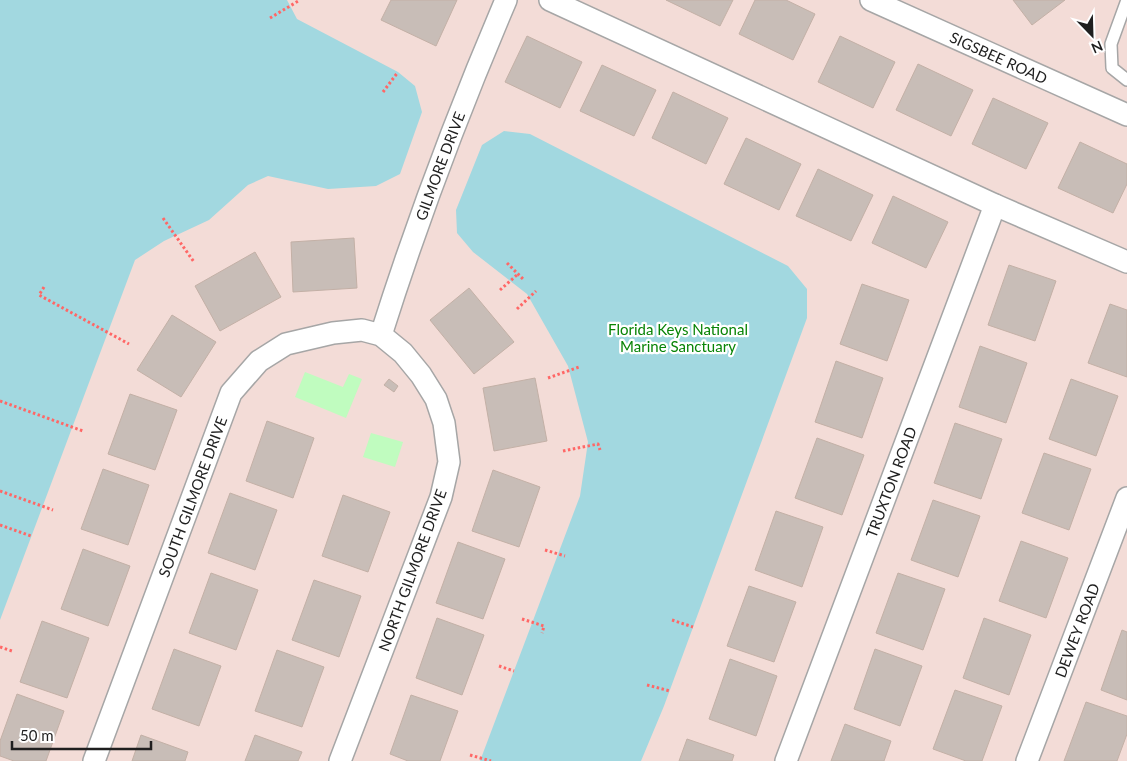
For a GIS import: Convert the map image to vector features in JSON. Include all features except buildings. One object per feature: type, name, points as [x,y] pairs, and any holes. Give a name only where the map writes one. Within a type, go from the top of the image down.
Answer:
[{"type":"street","name":"GILMORE DRIVE","points":[[381,335],[407,252],[472,81],[506,0]]},
{"type":"street","points":[[550,0],[995,205],[1127,262]]},
{"type":"street","name":"SIGSBEE ROAD","points":[[871,0],[1127,115]]},
{"type":"street","name":"TRUXTON ROAD","points":[[786,761],[995,205]]},
{"type":"street","name":"SOUTH GILMORE DRIVE","points":[[94,761],[232,393],[259,361],[286,344],[333,333],[362,330],[381,335]]},
{"type":"street","name":"NORTH GILMORE DRIVE","points":[[340,761],[441,498],[448,462],[444,423],[436,399],[421,375],[402,353],[381,335]]},
{"type":"street","name":"DEWEY ROAD","points":[[1027,761],[1127,498]]},
{"type":"lane","points":[[1127,0],[1111,44],[1112,68],[1127,80]]},
{"type":"path","points":[[270,18],[300,0]]},
{"type":"path","points":[[383,92],[398,72]]},
{"type":"path","points":[[163,218],[194,262]]},
{"type":"path","points":[[507,263],[524,280]]},
{"type":"path","points":[[500,290],[518,274]]},
{"type":"path","points":[[44,287],[39,294],[129,344]]},
{"type":"path","points":[[517,309],[536,291]]},
{"type":"path","points":[[548,378],[579,367]]},
{"type":"path","points":[[0,401],[83,431]]},
{"type":"path","points":[[563,451],[598,444],[600,450]]},
{"type":"path","points":[[0,491],[53,510]]},
{"type":"path","points":[[0,525],[31,536]]},
{"type":"path","points":[[545,550],[565,556]]},
{"type":"path","points":[[522,619],[544,626],[542,633]]},
{"type":"path","points":[[672,620],[693,627]]},
{"type":"path","points":[[0,648],[12,651]]},
{"type":"path","points":[[499,666],[514,671]]},
{"type":"path","points":[[647,685],[670,692]]},
{"type":"path","points":[[470,755],[491,761]]},
{"type":"shaded area","points":[[0,0],[1127,0],[1127,761],[0,761]]},
{"type":"green space","points":[[305,372],[343,387],[349,374],[362,379],[346,418],[295,397]]},
{"type":"green space","points":[[371,433],[403,442],[395,467],[363,457]]},
{"type":"water","points":[[0,0],[287,0],[297,19],[398,72],[415,86],[422,112],[400,174],[376,186],[328,189],[268,176],[248,185],[209,220],[164,241],[135,260],[0,620]]},
{"type":"water","name":"Florida Keys National Marine Sanctuary","points":[[504,131],[530,134],[788,266],[807,289],[807,318],[664,706],[641,761],[480,761],[580,496],[588,442],[568,366],[527,294],[473,252],[457,233],[456,210],[482,145]]}]
